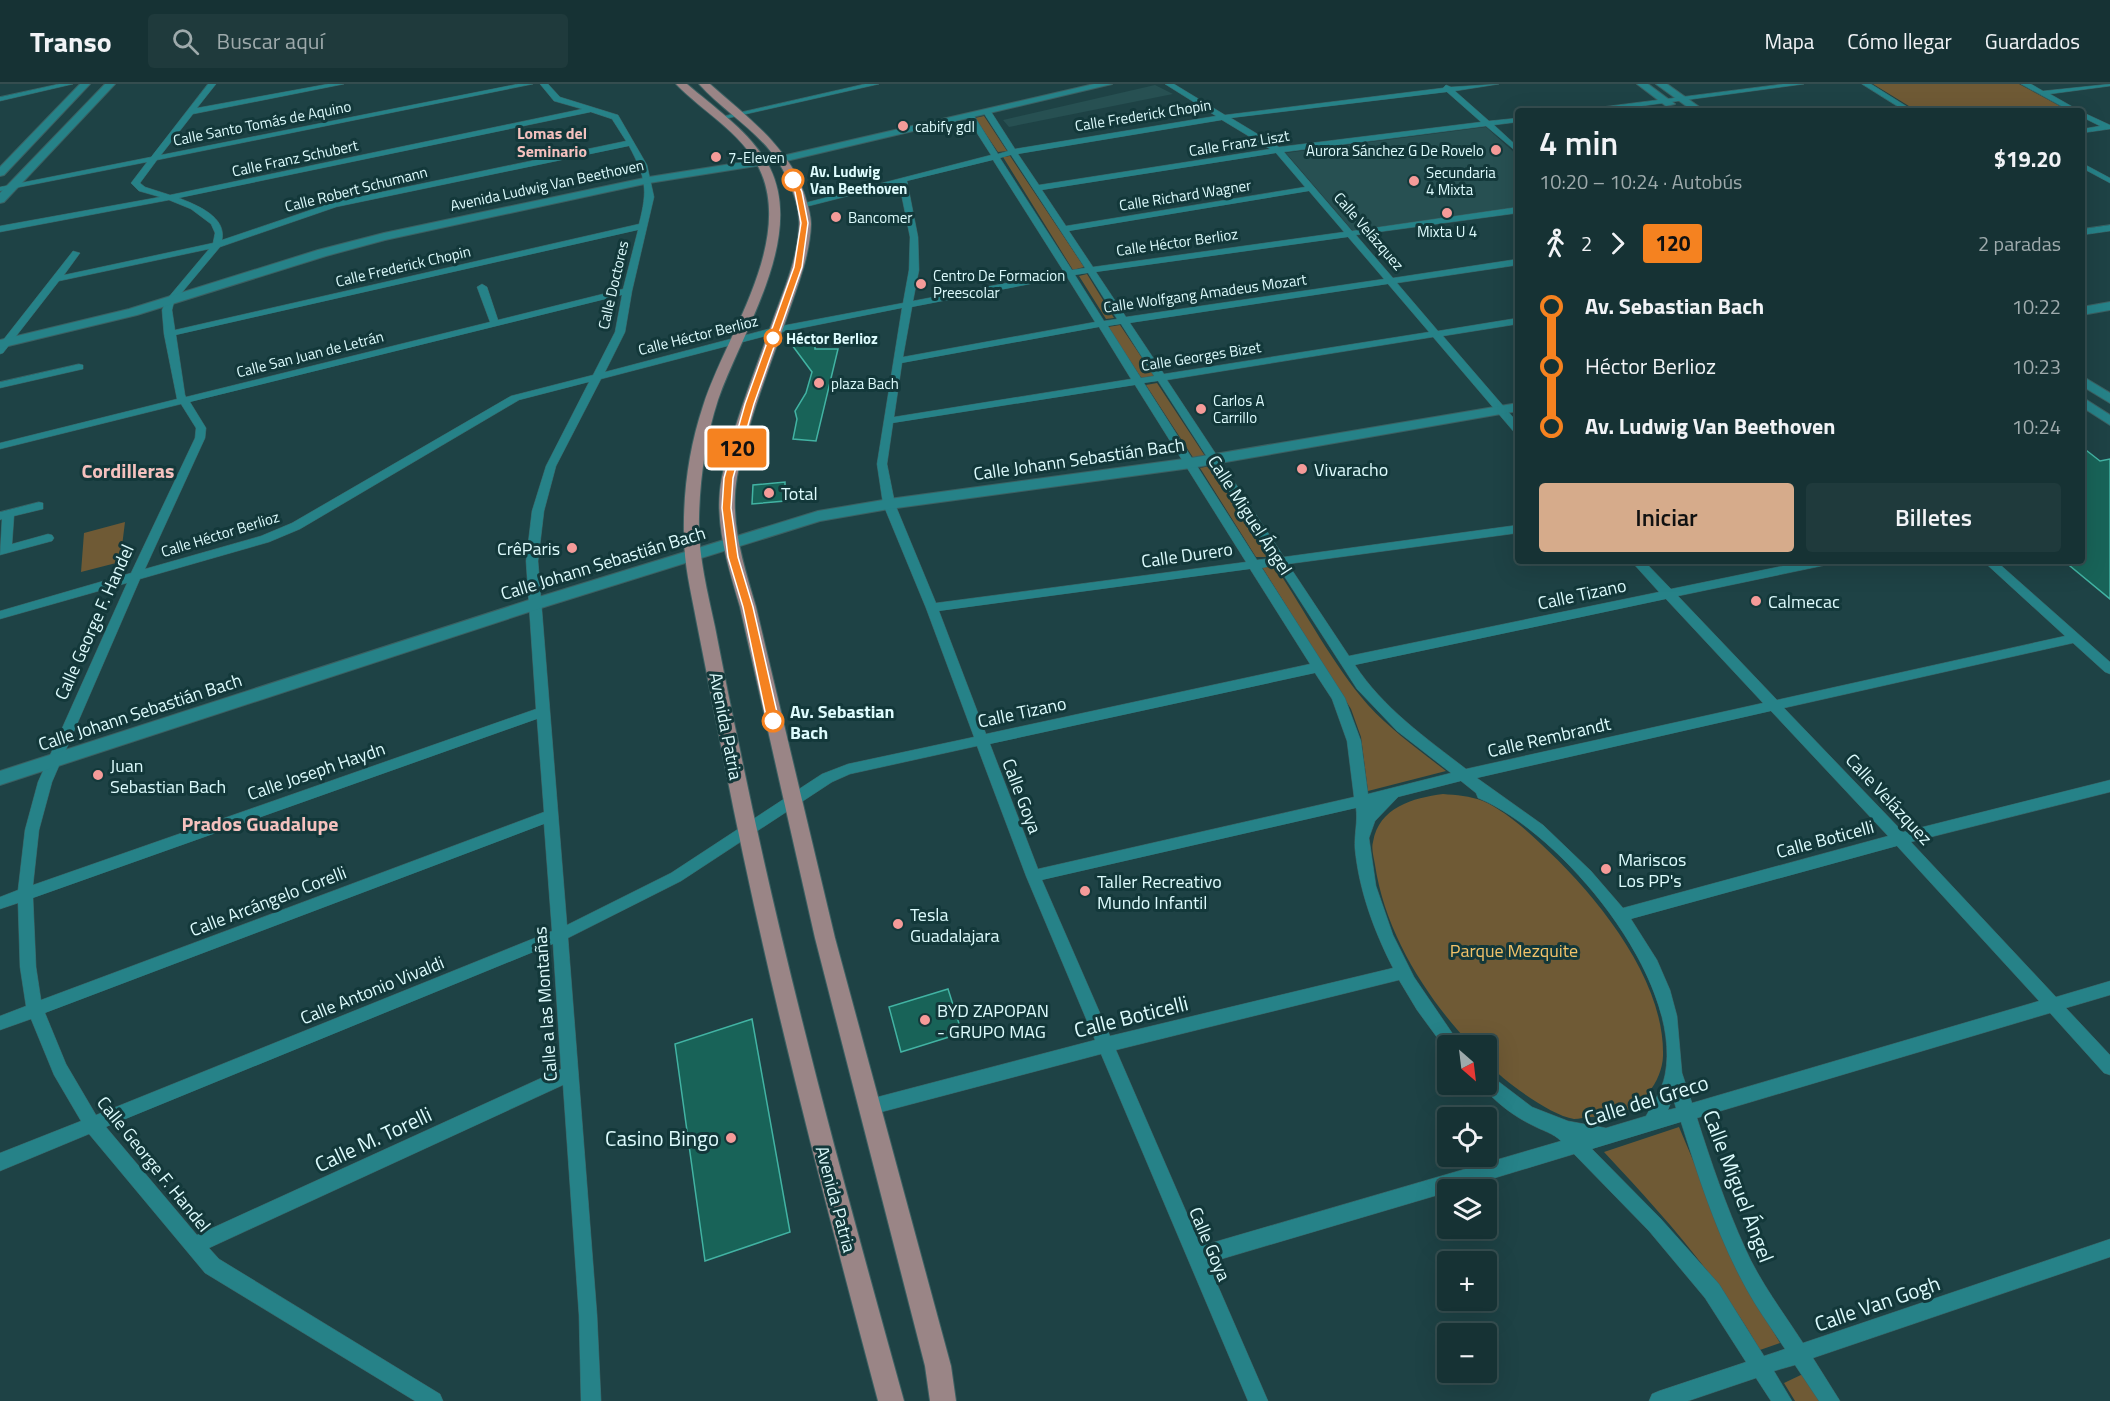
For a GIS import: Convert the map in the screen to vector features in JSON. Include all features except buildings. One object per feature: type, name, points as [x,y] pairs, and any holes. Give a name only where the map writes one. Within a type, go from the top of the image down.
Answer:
[{"type":"main road","name":"Avenida Patria","points":[[681,84],[720,118],[749,147],[761,163],[770,182],[775,210],[774,228],[766,267],[710,403],[692,476],[690,518],[693,556],[747,831],[816,1125],[891,1401]]},
{"type":"main road","points":[[705,84],[772,145],[782,159],[798,192],[805,223],[798,267],[750,404],[729,478],[727,508],[731,544],[748,607],[825,938],[938,1366],[944,1401]]},
{"type":"street","points":[[0,99],[69,84]]},
{"type":"street","points":[[0,173],[85,84]]},
{"type":"street","points":[[0,200],[110,84]]},
{"type":"street","points":[[170,301],[217,245],[220,231],[211,218],[142,189],[135,183],[212,84]]},
{"type":"street","points":[[190,112],[340,84]]},
{"type":"street","name":"Calle Santo Tomás de Aquino","points":[[0,189],[529,84]]},
{"type":"street","points":[[544,84],[557,99],[615,117],[649,180]]},
{"type":"street","points":[[720,118],[874,84]]},
{"type":"street","name":"Avenida Ludwig Van Beethoven","points":[[2,346],[118,316],[374,239],[649,180],[782,159],[1107,84]]},
{"type":"street","name":"Calle Velázquez","points":[[1169,84],[1278,150],[1515,426]]},
{"type":"street","name":"Calle Frederick Chopin","points":[[801,205],[1014,152],[1224,117],[1446,87],[1496,84]]},
{"type":"street","points":[[1642,84],[1676,108]]},
{"type":"street","points":[[1661,84],[1696,108]]},
{"type":"street","points":[[1611,108],[1800,84]]},
{"type":"street","points":[[1866,84],[1904,108]]},
{"type":"street","points":[[2025,84],[2070,108]]},
{"type":"street","points":[[2042,93],[2110,84]]},
{"type":"street","points":[[1446,87],[1515,148]]},
{"type":"street","name":"Calle Franz Schubert","points":[[0,229],[168,198],[594,109]]},
{"type":"street","name":"Calle Miguel Ángel","points":[[987,112],[1362,686],[1402,728],[1461,776],[1538,829],[1581,870],[1621,915],[1638,940],[1664,995],[1672,1024],[1674,1074],[1703,1164],[1738,1254],[1754,1285],[1830,1401]]},
{"type":"street","points":[[2085,115],[2109,127]]},
{"type":"street","name":"Calle Miguel Ángel","points":[[970,116],[1255,564],[1319,667],[1347,718],[1354,741],[1365,824],[1362,849],[1373,900],[1382,927],[1404,972],[1447,1035]]},
{"type":"street","name":"Calle Franz Liszt","points":[[1036,188],[1278,150],[1515,120]]},
{"type":"street","points":[[2085,131],[2109,127]]},
{"type":"street","name":"Calle Robert Schumann","points":[[56,279],[217,245],[334,205],[630,143]]},
{"type":"street","points":[[2085,166],[2106,175],[2110,181]]},
{"type":"street","points":[[2085,178],[2106,175]]},
{"type":"street","name":"Calle Goya","points":[[902,179],[914,237],[914,270],[897,360],[882,464],[889,504],[932,608],[1033,876],[1258,1401]]},
{"type":"street","name":"Calle Doctores","points":[[535,604],[532,561],[538,511],[551,465],[620,332],[627,291],[650,197],[649,180]]},
{"type":"street","name":"Calle Richard Wagner","points":[[1063,228],[1311,188]]},
{"type":"street","name":"Calle Héctor Berlioz","points":[[0,615],[265,539],[296,526],[515,398],[597,376],[776,330],[1071,273],[1515,210]]},
{"type":"street","name":"Calle Frederick Chopin","points":[[169,334],[643,226]]},
{"type":"street","points":[[2085,232],[2110,228]]},
{"type":"street","points":[[2,346],[76,253]]},
{"type":"street","name":"Calle Wolfgang Amadeus Mozart","points":[[897,360],[1103,323],[1515,262]]},
{"type":"street","points":[[482,287],[495,324]]},
{"type":"street","name":"Calle San Juan de Letrán","points":[[0,446],[627,291]]},
{"type":"street","name":"Calle George F. Handel","points":[[170,301],[167,310],[169,334],[180,395],[201,428],[200,438],[54,760],[32,830],[25,894],[28,967],[35,1010],[60,1068],[92,1124],[212,1266],[433,1401]]},
{"type":"street","points":[[2085,310],[2110,306]]},
{"type":"street","name":"Calle Georges Bizet","points":[[888,420],[1515,321]]},
{"type":"street","points":[[0,385],[79,367]]},
{"type":"street","points":[[2085,382],[2110,399]]},
{"type":"street","points":[[2085,403],[2110,421]]},
{"type":"street","name":"Calle Johann Sebastián Bach","points":[[0,778],[535,604],[818,516],[889,504],[1191,463],[1515,408]]},
{"type":"street","points":[[39,506],[4,515],[3,550],[48,538]]},
{"type":"street","name":"Calle Durero","points":[[932,608],[1515,529]]},
{"type":"street","name":"Calle Velázquez","points":[[1640,564],[1774,704],[2110,1067]]},
{"type":"street","name":"Calle Tizano","points":[[1345,662],[1812,564]]},
{"type":"street","points":[[1992,564],[2110,669]]},
{"type":"street","name":"Calle a las Montañas","points":[[535,604],[588,1315],[591,1401]]},
{"type":"street","name":"Calle Rembrandt","points":[[1033,876],[1774,704],[2075,638]]},
{"type":"street","name":"Calle Tizano","points":[[747,831],[827,778],[848,769],[981,738],[1319,667]]},
{"type":"street","name":"Calle Joseph Haydn","points":[[0,903],[543,712]]},
{"type":"street","name":"Calle Miguel Ángel","points":[[1439,781],[1490,796]]},
{"type":"street","name":"Calle Boticelli","points":[[1621,915],[1900,839],[2110,786]]},
{"type":"street","points":[[1365,824],[1394,792]]},
{"type":"street","name":"Calle Arcángelo Corelli","points":[[0,1023],[550,815]]},
{"type":"street","name":"Calle Antonio Vivaldi","points":[[0,1162],[559,934],[676,877],[747,831]]},
{"type":"street","name":"Calle Boticelli","points":[[870,1107],[1104,1045],[1404,972]]},
{"type":"street","name":"Calle del Greco","points":[[1196,1257],[2110,988]]},
{"type":"street","name":"Calle M. Torelli","points":[[195,1245],[569,1074]]},
{"type":"street","name":"Calle Miguel Ángel","points":[[1652,1122],[1674,1074]]},
{"type":"street","points":[[1497,1091],[1532,1118],[1561,1129],[1609,1135]]},
{"type":"street","points":[[1561,1129],[1575,1146],[1655,1225],[1712,1291],[1782,1401]]},
{"type":"street","name":"Calle Van Gogh","points":[[1659,1401],[2110,1248]]},
{"type":"street","points":[[938,1366],[950,1401]]},
{"type":"shaded area","points":[[1155,85],[1173,94],[1009,127],[1003,120]]},
{"type":"shaded area","name":"Secundaria 4 Mixta","points":[[1486,127],[1515,153],[1515,207],[1353,231],[1286,153]]},
{"type":"green space","points":[[1873,84],[2019,84],[2063,108],[1912,108]]},
{"type":"green space","points":[[984,116],[1007,151],[998,152],[975,118]]},
{"type":"green space","points":[[1010,156],[1084,267],[1073,270],[1003,157]]},
{"type":"green space","points":[[1087,274],[1114,318],[1106,319],[1079,276]]},
{"type":"green space","points":[[1120,325],[1154,376],[1142,379],[1108,327]]},
{"type":"green space","points":[[1157,383],[1205,456],[1194,459],[1146,385]]},
{"type":"green space","points":[[1210,466],[1268,557],[1256,557],[1200,468]]},
{"type":"green space","points":[[125,522],[120,562],[81,572],[84,533]]},
{"type":"green space","points":[[1275,566],[1331,655],[1368,705],[1446,771],[1368,791],[1361,737],[1351,709],[1262,567]]},
{"type":"green space","name":"Parque Mezquite","points":[[1443,794],[1468,797],[1483,801],[1514,820],[1562,864],[1604,912],[1623,939],[1640,968],[1652,997],[1661,1027],[1663,1056],[1662,1066],[1654,1085],[1633,1107],[1614,1115],[1574,1119],[1552,1111],[1515,1087],[1497,1072],[1497,1035],[1462,1035],[1438,1006],[1410,962],[1388,914],[1380,890],[1372,845],[1376,830],[1390,812],[1420,798]]},
{"type":"green space","points":[[1679,1127],[1746,1286],[1780,1343],[1760,1350],[1726,1297],[1688,1246],[1604,1152]]},
{"type":"green space","points":[[1805,1373],[1823,1401],[1795,1401],[1784,1383]]},
{"type":"bus line","name":"120","points":[[773,721],[748,607],[733,557],[727,508],[729,478],[750,404],[798,267],[805,223],[793,180]]},
{"type":"place","name":"cabify gdl","points":[[903,126]]},
{"type":"place","name":"Aurora Sánchez G De Rovelo","points":[[1496,150]]},
{"type":"place","name":"7-Eleven","points":[[716,157]]},
{"type":"place","name":"Av. Ludwig Van Beethoven","points":[[793,180]]},
{"type":"place","name":"Secundaria 4 Mixta","points":[[1414,181]]},
{"type":"place","name":"Mixta U 4","points":[[1447,213]]},
{"type":"place","name":"Bancomer","points":[[836,217]]},
{"type":"place","name":"Centro De Formacion Preescolar","points":[[921,284]]},
{"type":"place","name":"Héctor Berlioz","points":[[773,338]]},
{"type":"place","name":"plaza Bach","points":[[819,383]]},
{"type":"place","name":"Carlos A Carrillo","points":[[1201,409]]},
{"type":"place","name":"Vivaracho","points":[[1302,469]]},
{"type":"place","name":"Total","points":[[769,493]]},
{"type":"place","name":"CrêParis","points":[[572,548]]},
{"type":"place","name":"Calmecac","points":[[1756,601]]},
{"type":"place","name":"Av. Sebastian Bach","points":[[773,721]]},
{"type":"place","name":"Juan Sebastian Bach","points":[[98,775]]},
{"type":"place","name":"Mariscos Los PP's","points":[[1606,869]]},
{"type":"place","name":"Taller Recreativo Mundo Infantil","points":[[1085,891]]},
{"type":"place","name":"Tesla Guadalajara","points":[[898,924]]},
{"type":"place","name":"BYD ZAPOPAN - GRUPO MAG","points":[[925,1020]]},
{"type":"place","name":"Casino Bingo","points":[[731,1138]]},
{"type":"district","name":"Lomas del Seminario","points":[[552,142]]},
{"type":"district","name":"Cordilleras","points":[[128,470]]},
{"type":"district","name":"Prados Guadalupe","points":[[260,823]]}]
